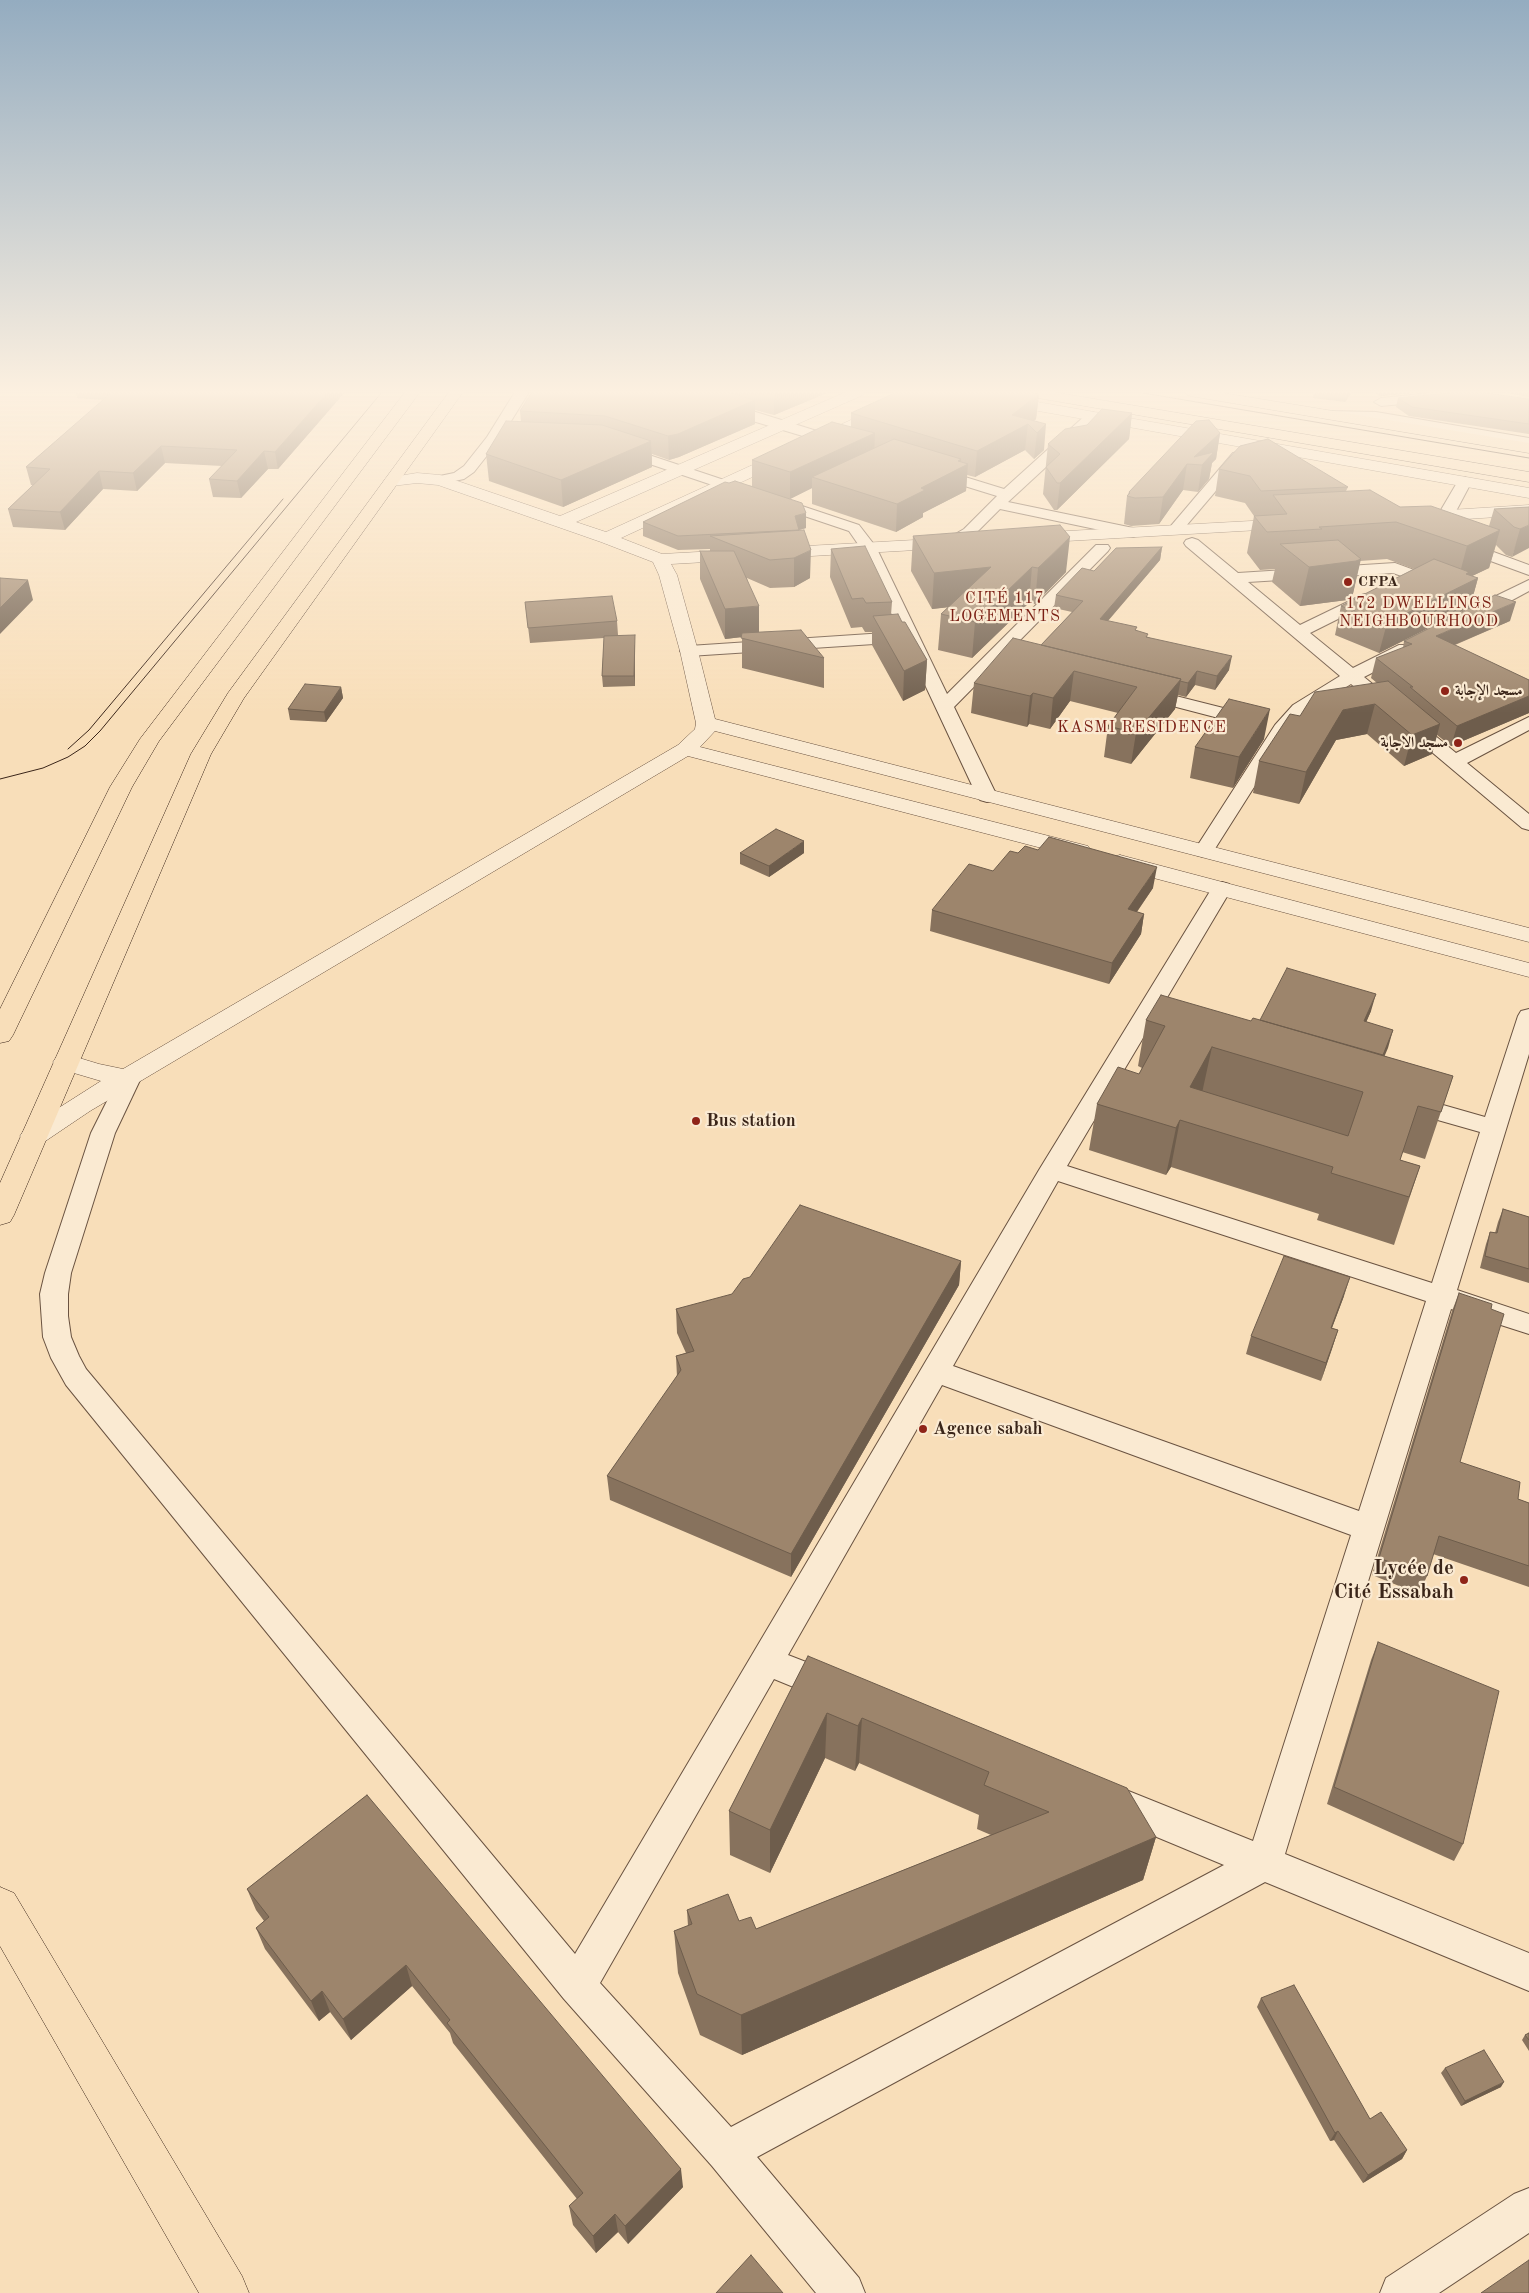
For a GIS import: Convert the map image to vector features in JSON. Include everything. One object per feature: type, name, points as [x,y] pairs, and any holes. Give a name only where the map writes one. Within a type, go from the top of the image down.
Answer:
[{"type":"main road","points":[[0,1035],[121,788],[150,739],[331,499]]},
{"type":"main road","points":[[0,1215],[201,754],[235,697],[378,499]]},
{"type":"main road","points":[[0,1907],[225,2293]]},
{"type":"street","points":[[495,499],[607,538],[664,567],[871,554],[963,556]]},
{"type":"street","points":[[561,522],[614,499]]},
{"type":"street","points":[[607,538],[690,499]]},
{"type":"street","points":[[770,499],[854,528],[871,554],[987,796]]},
{"type":"street","points":[[792,506],[808,499]]},
{"type":"street","points":[[951,542],[970,532],[1002,499],[1132,532]]},
{"type":"street","points":[[1175,530],[1202,499]]},
{"type":"street","points":[[1446,515],[1455,499]]},
{"type":"street","points":[[1398,518],[1529,510]]},
{"type":"street","points":[[1421,532],[1529,523]]},
{"type":"street","points":[[1175,530],[1299,530],[1192,543],[1102,548],[1020,546],[1132,532],[1175,530]]},
{"type":"street","points":[[1448,540],[1529,570]]},
{"type":"street","points":[[871,554],[951,542],[980,541]]},
{"type":"street","points":[[1192,543],[1529,824]]},
{"type":"street","points":[[944,707],[1102,548]]},
{"type":"street","points":[[34,1136],[685,749],[699,738],[705,731],[706,723],[690,651],[664,567]]},
{"type":"street","points":[[1233,578],[1395,568],[1449,588]]},
{"type":"street","points":[[1399,584],[1415,576]]},
{"type":"street","points":[[1457,622],[1529,585]]},
{"type":"street","points":[[1298,632],[1382,592]]},
{"type":"street","points":[[1475,598],[1492,604]]},
{"type":"street","points":[[690,651],[910,636]]},
{"type":"street","points":[[1204,851],[1282,729],[1299,708],[1352,676],[1422,640]]},
{"type":"street","points":[[996,656],[1015,660]]},
{"type":"street","points":[[1129,690],[1282,729]]},
{"type":"street","points":[[706,723],[1529,935]]},
{"type":"street","points":[[1454,762],[1529,723]]},
{"type":"street","points":[[685,749],[1222,888],[1529,970]]},
{"type":"street","points":[[577,1986],[1052,1170],[1148,1028],[1222,888]]},
{"type":"street","points":[[726,2152],[1264,1863],[1529,1016]]},
{"type":"street","points":[[66,1062],[95,1072],[129,1078]]},
{"type":"street","points":[[129,1078],[103,1133],[58,1273],[54,1294],[54,1316],[58,1337],[65,1358],[76,1377],[577,1986],[726,2152],[844,2293]]},
{"type":"street","points":[[1391,1098],[1494,1128]]},
{"type":"street","points":[[1052,1170],[1529,1324]]},
{"type":"street","points":[[935,1370],[1369,1528]]},
{"type":"street","points":[[766,1661],[858,1698]]},
{"type":"street","points":[[1079,1788],[1529,1972]]},
{"type":"street","points":[[1401,2293],[1529,2209]]},
{"type":"building","points":[[18,499],[72,499],[60,512],[8,509]]},
{"type":"building","points":[[690,499],[790,499],[802,503],[806,513],[795,516],[799,530],[678,536],[643,522]]},
{"type":"building","points":[[881,499],[907,499],[897,504]]},
{"type":"building","points":[[1276,499],[1386,499],[1400,507],[1431,506],[1500,530],[1467,546],[1396,522],[1267,532],[1254,516],[1287,514]]},
{"type":"building","points":[[1529,507],[1529,525],[1520,529],[1514,527],[1494,509]]},
{"type":"building","points":[[1060,525],[1070,537],[1038,568],[1032,567],[975,622],[941,614],[991,567],[934,573],[913,536]]},
{"type":"building","points":[[804,530],[811,550],[794,558],[770,560],[710,536]]},
{"type":"building","points":[[1338,540],[1361,559],[1309,567],[1280,544]]},
{"type":"building","points":[[865,546],[892,602],[866,603],[863,598],[852,599],[831,549]]},
{"type":"building","points":[[1162,547],[1100,619],[1137,627],[1135,630],[1148,634],[1146,637],[1232,656],[1217,676],[1197,671],[1188,683],[1180,681],[1181,679],[1041,645],[1083,601],[1056,595],[1082,568],[1094,571],[1116,548]]},
{"type":"building","points":[[700,551],[734,551],[759,606],[725,609]]},
{"type":"building","points":[[1434,559],[1469,572],[1466,574],[1478,578],[1387,623],[1341,606]]},
{"type":"building","points":[[0,578],[28,580],[0,608]]},
{"type":"building","points":[[1495,595],[1516,602],[1436,636],[1529,680],[1529,696],[1457,726],[1410,687],[1413,687],[1376,658],[1412,644],[1404,641]]},
{"type":"building","points":[[612,596],[617,621],[528,628],[525,602]]},
{"type":"building","points":[[898,614],[902,622],[905,622],[927,660],[904,671],[873,616]]},
{"type":"building","points":[[801,630],[824,658],[741,638],[742,633]]},
{"type":"building","points":[[635,635],[634,676],[602,676],[604,636]]},
{"type":"building","points":[[1013,638],[1181,679],[1136,733],[1108,726],[1137,687],[1074,671],[1053,698],[1033,693],[1030,696],[974,683]]},
{"type":"building","points":[[1388,681],[1440,724],[1412,735],[1375,704],[1343,710],[1306,772],[1259,761],[1290,714],[1300,716],[1315,692]]},
{"type":"building","points":[[305,684],[341,687],[324,712],[288,709]]},
{"type":"building","points":[[1229,699],[1270,709],[1239,757],[1195,747]]},
{"type":"building","points":[[776,829],[804,841],[769,866],[740,853]]},
{"type":"building","points":[[1049,837],[1157,867],[1128,909],[1144,914],[1112,963],[932,910],[969,864],[993,871],[1010,851],[1018,853],[1025,846],[1038,850]]},
{"type":"building","points":[[1287,968],[1376,994],[1364,1021],[1393,1030],[1383,1055],[1260,1020]]},
{"type":"building","points":[[1161,995],[1251,1021],[1253,1018],[1453,1076],[1441,1112],[1418,1106],[1400,1160],[1420,1166],[1409,1197],[1331,1173],[1333,1167],[1180,1120],[1176,1128],[1097,1104],[1118,1067],[1139,1074],[1165,1026],[1146,1020]],"holes":[[[1212,1047],[1363,1092],[1348,1136],[1190,1087]]]},
{"type":"building","points":[[800,1205],[961,1261],[791,1554],[607,1476],[681,1370],[676,1356],[694,1351],[676,1309],[732,1294],[743,1279],[750,1277]]},
{"type":"building","points":[[1503,1209],[1529,1217],[1529,1269],[1485,1256],[1490,1232],[1497,1233]]},
{"type":"building","points":[[1284,1256],[1350,1277],[1331,1328],[1338,1330],[1326,1363],[1251,1336]]},
{"type":"building","points":[[1459,1293],[1492,1304],[1491,1309],[1504,1314],[1460,1462],[1520,1482],[1518,1499],[1529,1503],[1529,1566],[1439,1536],[1427,1576],[1379,1558]]},
{"type":"building","points":[[1378,1642],[1499,1691],[1463,1844],[1334,1787]]},
{"type":"building","points":[[808,1656],[1127,1788],[1156,1837],[741,2015],[697,1994],[674,1931],[692,1924],[687,1910],[728,1894],[739,1921],[751,1917],[756,1929],[1049,1812],[984,1785],[989,1772],[862,1718],[858,1726],[827,1713],[770,1830],[729,1811]]},
{"type":"building","points":[[367,1795],[681,2169],[625,2226],[615,2214],[593,2236],[569,2206],[583,2193],[447,2023],[450,2020],[406,1965],[343,2019],[322,1991],[311,2001],[256,1928],[269,1917],[247,1889]]},
{"type":"building","points":[[1294,1985],[1370,2119],[1381,2112],[1407,2150],[1368,2175],[1338,2131],[1335,2133],[1261,1998]]},
{"type":"building","points":[[1484,2050],[1504,2082],[1465,2101],[1445,2068]]},
{"type":"building","points":[[751,2255],[783,2293],[716,2293]]},
{"type":"building","points":[[1529,2260],[1529,2293],[1481,2293]]},
{"type":"tram line","points":[[68,749],[89,730],[283,499]]},
{"type":"tram line","points":[[0,779],[43,768],[68,757],[85,746],[100,731],[293,499]]},
{"type":"place","name":"CFPA","points":[[1348,582]]},
{"type":"place","name":"مسجد الإجابة","points":[[1445,691]]},
{"type":"place","name":"مسجد الاجابة","points":[[1458,743]]},
{"type":"place","name":"Bus station","points":[[696,1121]]},
{"type":"place","name":"Agence sabah","points":[[923,1429]]},
{"type":"place","name":"Lycée de Cité Essabah","points":[[1464,1580]]},
{"type":"district","name":"CITÉ 117 LOGEMENTS","points":[[1005,608]]},
{"type":"district","name":"172 DWELLINGS NEIGHBOURHOOD","points":[[1419,613]]},
{"type":"district","name":"KASMI RESIDENCE","points":[[1142,728]]}]
